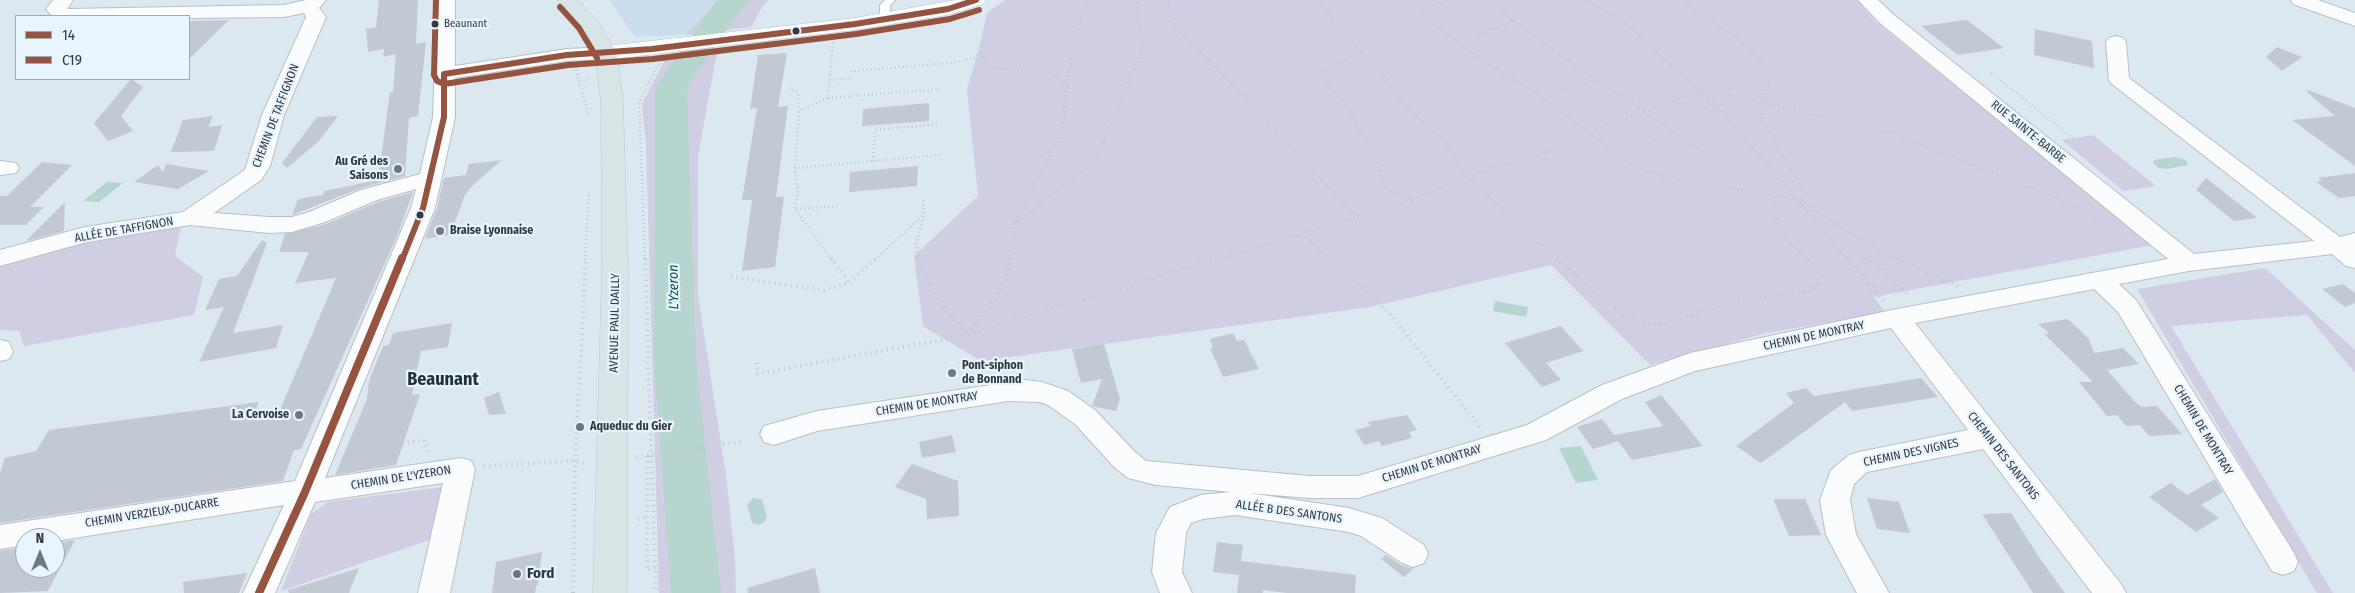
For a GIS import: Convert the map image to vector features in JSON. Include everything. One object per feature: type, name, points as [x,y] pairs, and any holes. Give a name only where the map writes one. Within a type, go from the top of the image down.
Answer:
[{"type":"main road","points":[[567,0],[587,22],[606,53]]},
{"type":"main road","name":"AVENUE PAUL DAILLY","points":[[606,53],[612,102],[616,225],[610,593]]},
{"type":"street","name":"CHEMIN DE TAFFIGNON","points":[[64,0],[55,8],[62,15],[284,11],[313,4],[316,17],[274,115],[259,166],[253,175],[190,218]]},
{"type":"street","points":[[200,14],[213,0]]},
{"type":"street","points":[[259,593],[305,492],[423,208],[444,117],[446,0]]},
{"type":"street","name":"RUE SAINTE-BARBE","points":[[1867,0],[1887,19],[2189,263]]},
{"type":"street","points":[[2300,0],[2355,20]]},
{"type":"street","points":[[444,74],[567,55],[606,53],[660,54],[744,37],[816,29],[888,10],[948,9],[969,1]]},
{"type":"street","name":"CHEMIN DE MONTRAY","points":[[2116,42],[2119,80],[2348,249]]},
{"type":"street","points":[[190,218],[292,224],[317,217],[369,196],[431,178]]},
{"type":"street","name":"ALLÉE DE TAFFIGNON","points":[[0,258],[85,235],[190,218]]},
{"type":"street","name":"CHEMIN DE MONTRAY","points":[[774,434],[817,421],[1008,391],[1025,390],[1042,392],[1058,398],[1085,417],[1124,460],[1138,470],[1156,474],[1309,488],[1358,487],[1536,433],[1612,392],[1690,363],[1897,318],[2189,263],[2348,249]]},
{"type":"street","name":"CHEMIN DE MONTRAY","points":[[2099,280],[2127,306],[2284,562]]},
{"type":"street","name":"CHEMIN DES SANTONS","points":[[1897,318],[2110,593]]},
{"type":"street","name":"CHEMIN DES VIGNES","points":[[1873,593],[1841,535],[1835,500],[1841,478],[1859,463],[1989,437]]},
{"type":"street","name":"CHEMIN DE L'YZERON","points":[[305,492],[461,469],[434,593]]},
{"type":"street","name":"CHEMIN VERZIEUX-DUCARRE","points":[[0,537],[280,494],[305,492]]},
{"type":"street","name":"ALLÉE B DES SANTONS","points":[[1176,593],[1167,572],[1171,533],[1180,515],[1201,507],[1235,503],[1349,520],[1372,527],[1413,554]]},
{"type":"path","points":[[968,334],[1006,282],[1015,224],[1062,131],[1072,47],[1087,0]]},
{"type":"path","points":[[1015,224],[1096,160],[1142,50],[1137,0]]},
{"type":"path","points":[[1167,0],[1171,20],[1356,216],[1412,200]]},
{"type":"path","points":[[1322,0],[1325,11],[1360,52],[1378,65],[1400,101],[1440,137],[1467,176],[1596,295],[1630,319],[1644,324],[1663,324],[1745,299],[1802,292],[1815,288],[1818,278],[1814,266],[1788,240],[1771,210],[1775,196]]},
{"type":"path","points":[[1448,0],[1420,10],[1420,15],[1491,66],[1528,87],[1633,166],[1651,174],[1799,200],[1849,233],[1914,267],[1935,274],[1988,301]]},
{"type":"path","points":[[1586,0],[1623,21],[1721,111],[1799,200],[1897,318]]},
{"type":"path","points":[[1685,0],[1695,10],[1740,40],[1759,59],[1766,72],[1768,84],[1761,118],[1806,193],[1799,200]]},
{"type":"path","points":[[1500,11],[1711,158]]},
{"type":"path","points":[[1478,34],[1516,21]]},
{"type":"path","points":[[816,29],[817,37],[834,35],[828,98]]},
{"type":"path","points":[[1360,52],[1318,74],[1343,102],[1357,125],[1375,156],[1385,188],[1412,200]]},
{"type":"path","points":[[656,593],[653,448],[639,103],[660,60],[660,54]]},
{"type":"path","points":[[829,80],[851,78],[852,71],[950,63],[974,58],[977,55],[983,56],[990,68],[1049,73],[1068,85]]},
{"type":"path","points":[[1991,74],[2073,138]]},
{"type":"path","points":[[579,81],[590,122]]},
{"type":"path","points":[[1565,90],[1599,81]]},
{"type":"path","points":[[789,88],[798,93],[799,111],[795,168],[798,190],[795,209],[831,261],[849,283]]},
{"type":"path","points":[[799,111],[828,98],[940,89]]},
{"type":"path","points":[[757,363],[757,374],[968,334],[1412,200],[1467,176],[1588,140],[1593,137],[1597,128],[1699,91],[1728,94],[1892,133],[2059,199],[2111,226]]},
{"type":"path","points":[[1672,101],[1721,111]]},
{"type":"path","points":[[873,161],[875,130],[939,124]]},
{"type":"path","points":[[1646,144],[1674,132]]},
{"type":"path","points":[[795,168],[941,155]]},
{"type":"path","points":[[573,593],[575,462],[589,188]]},
{"type":"path","points":[[923,198],[924,214],[916,243],[918,259],[934,295],[968,334]]},
{"type":"path","points":[[795,209],[838,206]]},
{"type":"path","points":[[731,278],[824,290],[849,283],[924,214]]},
{"type":"path","points":[[1302,234],[1389,313],[1494,446]]},
{"type":"path","points":[[1846,256],[1857,256],[1870,260],[1880,266],[1926,313]]},
{"type":"path","points":[[320,456],[424,440]]},
{"type":"path","points":[[636,457],[744,441]]},
{"type":"path","points":[[647,456],[647,570],[656,567]]},
{"type":"path","points":[[461,469],[530,462],[575,462],[590,465]]},
{"type":"shaded area","points":[[609,0],[719,0],[685,35],[635,37]]},
{"type":"shaded area","points":[[719,0],[769,0],[762,7],[751,27],[685,35]]},
{"type":"shaded area","points":[[1005,0],[1857,0],[1875,21],[2153,245],[1873,297],[1886,313],[1766,333],[1650,365],[1551,265],[1370,307],[981,361],[923,326],[914,256],[978,196],[967,89],[987,13]]},
{"type":"shaded area","points":[[720,50],[716,57],[698,156],[698,295],[726,475],[735,558],[736,593],[659,593],[646,142],[642,104],[667,56]]},
{"type":"shaded area","points":[[2093,135],[2156,186],[2123,191],[2062,140]]},
{"type":"shaded area","points":[[2174,157],[2186,160],[2188,165],[2166,169],[2159,168],[2153,163],[2154,160]]},
{"type":"shaded area","points":[[107,182],[123,183],[99,202],[83,201]]},
{"type":"shaded area","points":[[181,227],[175,256],[203,277],[194,315],[24,346],[19,331],[0,330],[0,264],[22,261],[85,241]]},
{"type":"shaded area","points":[[2265,268],[2355,350],[2355,373],[2307,315],[2171,326],[2333,593],[2317,593],[2137,289]]},
{"type":"shaded area","points":[[1495,301],[1528,307],[1526,317],[1493,311]]},
{"type":"shaded area","points":[[1581,446],[1598,480],[1576,483],[1559,448]]},
{"type":"shaded area","points":[[443,487],[432,539],[281,591],[311,514],[328,502]]},
{"type":"shaded area","points":[[753,498],[762,499],[767,517],[760,525],[752,523],[747,505]]},
{"type":"building","points":[[379,0],[418,0],[416,44],[426,42],[418,116],[409,118],[405,176],[361,188],[292,215],[298,199],[323,195],[324,191],[378,180],[390,92],[393,92],[396,54],[383,57],[384,49],[368,52],[366,29],[376,27]]},
{"type":"building","points":[[229,20],[190,58],[190,21]]},
{"type":"building","points":[[1967,20],[2004,48],[1958,55],[1921,26]]},
{"type":"building","points":[[2035,29],[2092,41],[2094,68],[2034,55]]},
{"type":"building","points":[[2277,47],[2302,57],[2282,71],[2266,57]]},
{"type":"building","points":[[787,53],[778,107],[788,106],[776,197],[784,197],[775,267],[742,271],[752,200],[742,200],[757,108],[750,109],[758,55]]},
{"type":"building","points":[[130,80],[143,87],[121,116],[133,131],[108,141],[94,123]]},
{"type":"building","points":[[2308,90],[2355,108],[2355,166],[2292,120],[2335,116],[2307,92]]},
{"type":"building","points":[[929,103],[929,121],[862,126],[863,109]]},
{"type":"building","points":[[213,116],[208,127],[222,125],[214,151],[171,152],[183,120]]},
{"type":"building","points":[[338,116],[319,141],[287,168],[282,163],[317,117]]},
{"type":"building","points":[[502,160],[473,185],[465,195],[450,235],[425,239],[437,208],[444,178],[466,175],[469,164]]},
{"type":"building","points":[[42,162],[72,165],[30,207],[44,207],[26,225],[0,225],[0,196],[7,196]]},
{"type":"building","points":[[166,164],[209,171],[178,189],[134,182],[158,165],[163,172]]},
{"type":"building","points":[[918,166],[917,186],[849,192],[850,172]]},
{"type":"building","points":[[2355,173],[2355,196],[2339,198],[2316,182],[2322,181],[2318,178]]},
{"type":"building","points":[[2206,178],[2257,218],[2234,221],[2196,190]]},
{"type":"building","points":[[413,192],[398,234],[301,449],[294,450],[283,481],[0,523],[0,473],[5,458],[36,451],[49,430],[259,402],[256,409],[277,417],[336,278],[295,283],[309,252],[279,252],[285,234],[326,224],[378,202]]},
{"type":"building","points":[[65,202],[64,231],[26,241]]},
{"type":"building","points":[[262,240],[267,243],[233,333],[283,325],[276,348],[199,362],[224,307],[205,310],[219,279],[237,276]]},
{"type":"building","points":[[2343,284],[2355,293],[2355,303],[2345,307],[2322,289]]},
{"type":"building","points":[[2068,319],[2089,339],[2094,353],[2123,348],[2139,364],[2107,370],[2141,407],[2157,406],[2182,434],[2149,436],[2140,425],[2126,426],[2117,415],[2107,416],[2079,382],[2093,382],[2044,334],[2049,333],[2038,324]]},
{"type":"building","points":[[452,323],[448,347],[421,351],[412,395],[420,394],[396,465],[335,475],[367,399],[369,381],[383,346],[389,345],[393,333]]},
{"type":"building","points":[[1561,326],[1583,351],[1546,363],[1561,380],[1542,387],[1505,343]]},
{"type":"building","points":[[1233,333],[1237,341],[1244,340],[1259,369],[1223,377],[1210,348],[1213,347],[1210,339]]},
{"type":"building","points":[[1104,344],[1120,399],[1116,411],[1092,406],[1102,379],[1081,383],[1072,349]]},
{"type":"building","points":[[1921,378],[1938,397],[1852,411],[1845,402],[1761,463],[1736,446],[1794,403],[1786,393],[1806,388],[1814,396]]},
{"type":"building","points":[[499,392],[506,414],[489,415],[484,398]]},
{"type":"building","points":[[1661,395],[1703,446],[1632,460],[1618,441],[1593,449],[1577,427],[1602,419],[1614,435],[1663,426],[1645,402]]},
{"type":"building","points":[[1407,415],[1417,430],[1409,432],[1412,438],[1382,446],[1379,441],[1364,445],[1355,430],[1371,426],[1368,422]]},
{"type":"building","points":[[952,435],[956,452],[922,458],[919,442]]},
{"type":"building","points":[[912,464],[958,481],[959,516],[927,519],[926,499],[895,487]]},
{"type":"building","points":[[2215,479],[2223,492],[2201,505],[2219,518],[2196,532],[2149,497],[2171,483],[2187,495]]},
{"type":"building","points":[[1867,498],[1899,502],[1910,533],[1877,529]]},
{"type":"building","points":[[1773,499],[1805,499],[1821,535],[1789,536]]},
{"type":"building","points":[[2011,513],[2065,593],[2033,593],[1982,514]]},
{"type":"building","points":[[75,540],[65,559],[65,542]]},
{"type":"building","points":[[1217,542],[1243,545],[1239,575],[1213,572]]},
{"type":"building","points":[[15,549],[15,578],[55,578],[48,591],[0,593],[0,551]]},
{"type":"building","name":"Ford","points":[[542,552],[538,585],[536,586],[535,593],[492,593],[496,562]]},
{"type":"building","points":[[1386,555],[1401,565],[1413,569],[1404,577],[1381,559]]},
{"type":"building","points":[[1241,561],[1356,575],[1355,593],[1287,593],[1263,590],[1263,593],[1237,593]]},
{"type":"building","points":[[359,568],[349,593],[289,593],[288,590]]},
{"type":"building","points":[[815,568],[820,593],[748,593],[747,588]]},
{"type":"building","points":[[247,573],[239,593],[184,593],[183,582]]},
{"type":"waterway","name":"L'Yzeron","points":[[696,593],[675,360],[671,87],[729,5],[735,0]]},
{"type":"transit line","name":"C19","points":[[436,0],[434,75],[437,81],[444,84],[568,65],[653,59],[856,34],[950,19],[979,10]]},
{"type":"transit line","name":"14","points":[[444,74],[567,55],[652,49],[855,24],[948,9],[976,0]]},
{"type":"transit line","name":"C19","points":[[560,7],[579,28],[597,58]]},
{"type":"transit line","name":"14","points":[[259,593],[305,492],[423,208],[444,117],[444,74]]},
{"type":"place","name":"Beaunant","points":[[435,24]]},
{"type":"place","name":"Au Gré des Saisons","points":[[398,169]]},
{"type":"place","name":"Braise Lyonnaise","points":[[440,231]]},
{"type":"place","name":"Pont-siphon de Bonnand","points":[[952,373]]},
{"type":"place","name":"La Cervoise","points":[[299,415]]},
{"type":"place","name":"Aqueduc du Gier","points":[[580,427]]},
{"type":"place","name":"Ford","points":[[517,574]]},
{"type":"district","name":"Beaunant","points":[[443,380]]}]
